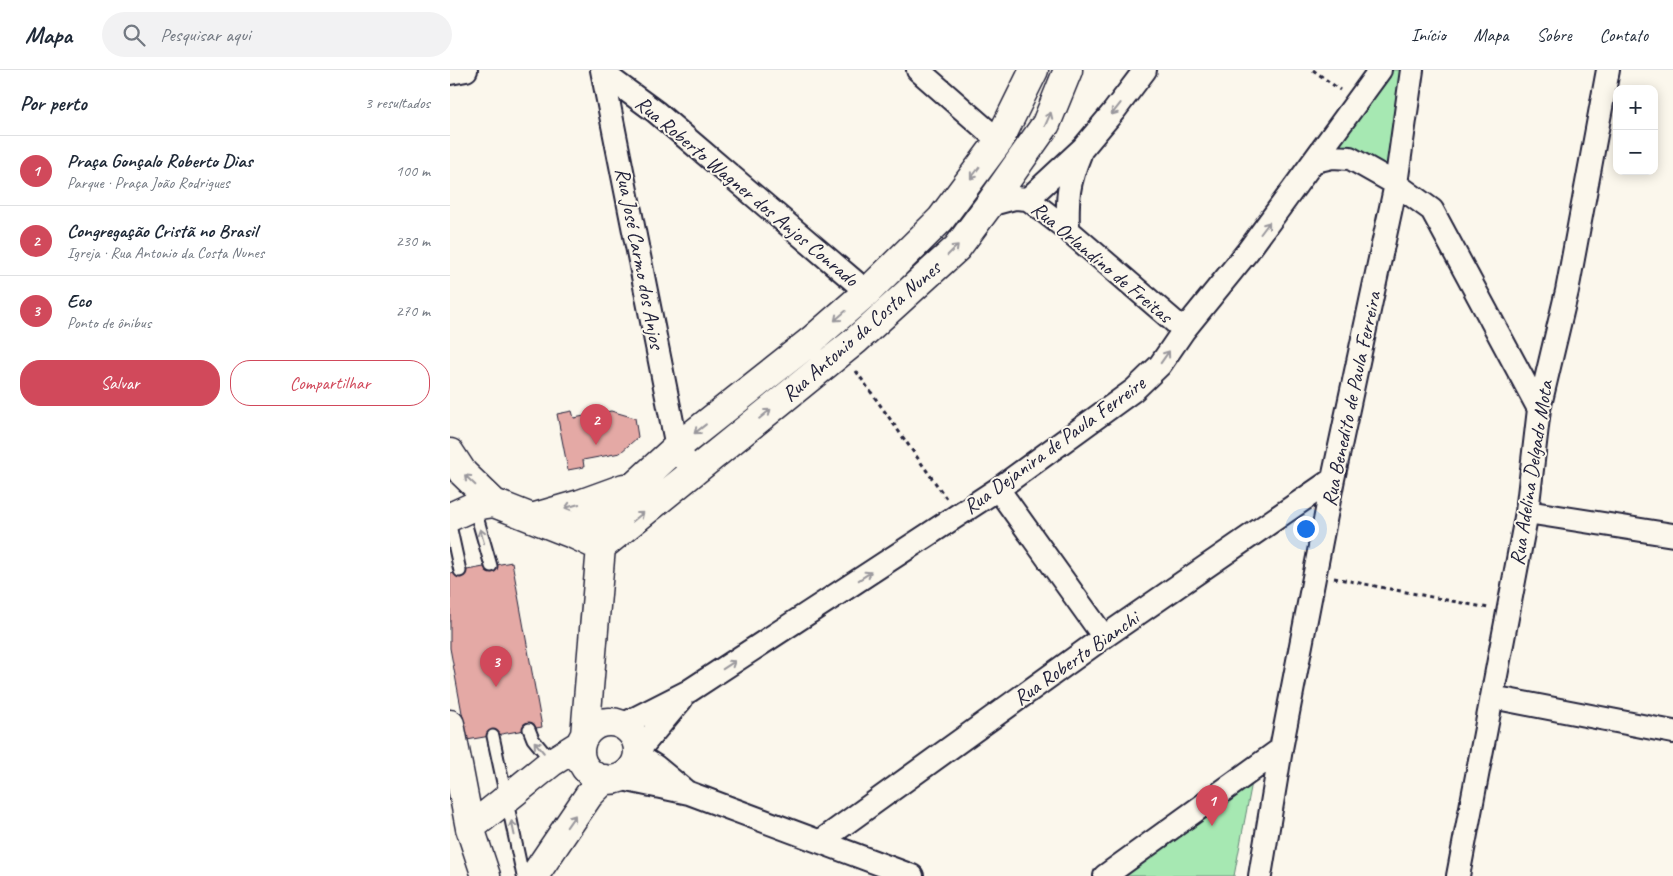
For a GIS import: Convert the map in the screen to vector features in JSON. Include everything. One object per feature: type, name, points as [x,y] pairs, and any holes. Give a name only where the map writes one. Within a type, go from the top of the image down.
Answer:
[{"type":"main road","name":"Rua Antonio da Costa Nunes","points":[[575,535],[608,510],[677,447],[812,340],[867,292],[941,219],[999,142],[1034,70]]},
{"type":"main road","name":"Rua Antonio da Costa Nunes","points":[[600,547],[842,352],[957,248],[1046,124],[1068,70]]},
{"type":"main road","points":[[450,453],[463,473],[472,509],[532,518],[600,547],[592,647],[583,739],[580,752],[585,767],[597,777],[611,779]]},
{"type":"main road","points":[[532,518],[635,485]]},
{"type":"main road","points":[[534,876],[589,795],[611,779],[626,774],[633,768],[639,753],[634,735],[618,723],[592,647]]},
{"type":"main road","points":[[470,828],[583,739],[598,724],[618,723]]},
{"type":"main road","points":[[450,724],[470,828],[486,876]]},
{"type":"street","points":[[450,73],[466,70]]},
{"type":"street","points":[[918,70],[999,142]]},
{"type":"street","points":[[1028,198],[1083,148],[1114,111],[1144,70]]},
{"type":"street","name":"Rua Dejanira de Paula Ferreire","points":[[618,723],[689,692],[998,489],[1134,390],[1160,365],[1184,330],[1248,251],[1380,70]]},
{"type":"street","name":"Rua Benedito de Paula Ferreira","points":[[1260,876],[1281,750],[1333,479],[1396,184],[1412,70]]},
{"type":"street","name":"Rua Adelina Delgado Mota","points":[[1458,876],[1527,512],[1539,408],[1567,291],[1608,70]]},
{"type":"street","name":"Rua Roberto Wagner dos Anjos Conrado","points":[[602,72],[656,112],[867,292]]},
{"type":"street","name":"Rua José Carmo dos Anjos","points":[[602,72],[677,447]]},
{"type":"street","points":[[1068,230],[1067,193],[1071,175],[1083,148]]},
{"type":"street","points":[[1315,161],[1332,157],[1350,158],[1396,184],[1432,210],[1539,408]]},
{"type":"street","name":"Rua Orlandino de Freitas","points":[[989,205],[1015,198],[1028,198],[1184,330]]},
{"type":"street","points":[[677,447],[693,472]]},
{"type":"street","name":"Rua Roberto Bianchi","points":[[821,841],[1104,637],[1333,479]]},
{"type":"street","points":[[998,489],[1104,637]]},
{"type":"street","points":[[1527,512],[1673,535]]},
{"type":"street","name":"Rua Dejanira de Paula Ferreire","points":[[639,753],[689,692]]},
{"type":"street","points":[[1492,697],[1673,732]]},
{"type":"street","points":[[1105,876],[1281,750]]},
{"type":"street","points":[[639,753],[689,794]]},
{"type":"street","points":[[611,779],[689,794],[912,876]]},
{"type":"lane","points":[[472,509],[491,566]]},
{"type":"lane","points":[[450,525],[460,572]]},
{"type":"lane","points":[[529,729],[533,739],[552,762]]},
{"type":"lane","points":[[494,736],[523,876]]},
{"type":"path","points":[[1313,70],[1357,103]]},
{"type":"path","points":[[842,352],[958,515]]},
{"type":"path","points":[[1315,575],[1508,612]]},
{"type":"green space","points":[[1380,70],[1412,70],[1396,184],[1332,157]]},
{"type":"green space","points":[[1253,777],[1234,876],[1109,876]]},
{"type":"building","points":[[572,411],[574,418],[611,411],[635,418],[638,437],[620,453],[583,460],[584,467],[568,470],[557,414]]},
{"type":"building","points":[[512,562],[542,727],[467,740],[450,648],[450,573]]},
{"type":"place","name":"Congregação Cristã no Brasil","points":[[596,445]]},
{"type":"place","name":"Eco","points":[[496,687]]},
{"type":"place","name":"Praça Gonçalo Roberto Dias","points":[[1212,826]]}]
